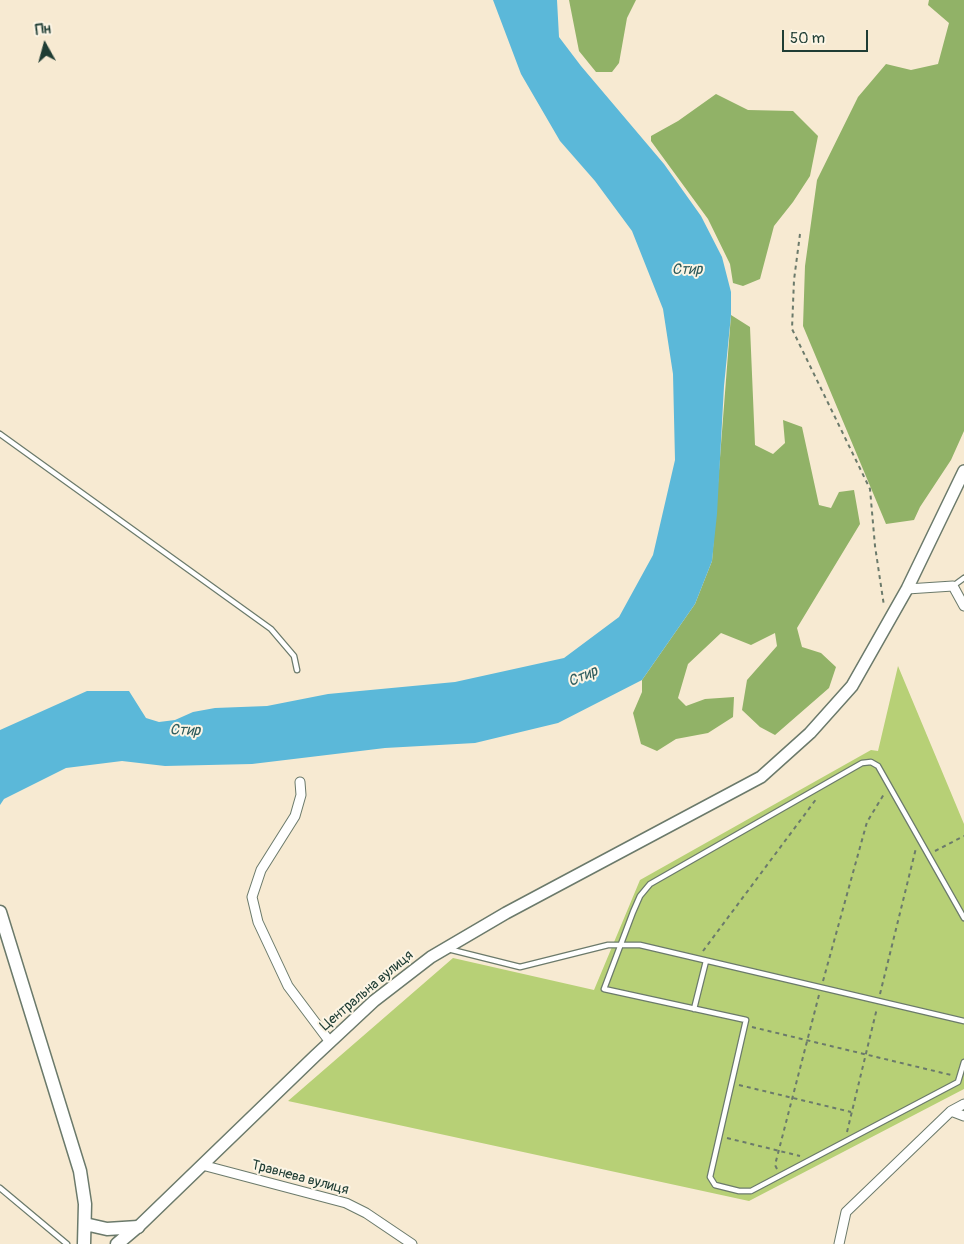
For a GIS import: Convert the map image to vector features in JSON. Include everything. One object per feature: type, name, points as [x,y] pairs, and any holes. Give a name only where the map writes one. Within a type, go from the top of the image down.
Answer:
[{"type":"main road","points":[[0,912],[80,1171],[85,1224],[84,1244]]},
{"type":"main road","points":[[85,1224],[107,1229],[138,1227]]},
{"type":"main road","points":[[117,1244],[138,1227]]},
{"type":"street","name":"Центральна вулиця","points":[[138,1227],[374,1001],[431,957],[506,913],[761,777],[810,733],[852,686],[907,590],[964,471]]},
{"type":"street","points":[[907,590],[953,586],[964,606]]},
{"type":"street","points":[[300,782],[301,795],[294,816],[261,870],[252,897],[258,922],[288,986],[330,1042]]},
{"type":"street","points":[[838,1244],[846,1212],[951,1112],[964,1104]]},
{"type":"street","points":[[951,1112],[964,1116]]},
{"type":"street","name":"Травнева вулиця","points":[[202,1165],[346,1203],[366,1212],[412,1244]]},
{"type":"lane","points":[[0,434],[271,629],[294,656],[297,670]]},
{"type":"lane","points":[[953,586],[964,578]]},
{"type":"lane","points":[[964,918],[878,766],[871,762],[862,763],[650,884],[640,896],[604,989],[746,1020],[710,1177],[714,1185],[739,1191],[751,1191],[961,1080],[964,1062]]},
{"type":"lane","points":[[447,948],[520,967],[608,945],[619,947],[640,945],[964,1021]]},
{"type":"lane","points":[[694,1009],[706,961]]},
{"type":"lane","points":[[0,1188],[67,1244]]},
{"type":"path","points":[[800,234],[794,280],[792,328],[870,490],[875,546],[887,624]]},
{"type":"path","points":[[697,958],[816,800],[826,783]]},
{"type":"path","points":[[780,1176],[775,1165],[778,1151],[867,822],[889,786]]},
{"type":"path","points":[[928,855],[964,836]]},
{"type":"path","points":[[844,1142],[918,837]]},
{"type":"path","points":[[745,1025],[961,1080]]},
{"type":"path","points":[[731,1084],[852,1112]]},
{"type":"path","points":[[719,1136],[811,1159]]},
{"type":"green space","points":[[569,0],[636,0],[627,18],[619,63],[612,72],[596,72],[579,51]]},
{"type":"green space","points":[[929,0],[964,0],[964,431],[951,460],[920,507],[914,520],[886,524],[803,326],[805,266],[817,180],[858,97],[886,64],[911,70],[938,64],[949,23],[928,5]]},
{"type":"green space","points":[[716,94],[748,110],[793,111],[818,136],[810,176],[774,226],[760,279],[743,286],[733,283],[730,264],[708,219],[651,141],[651,136],[678,121]]},
{"type":"green space","points":[[731,315],[750,327],[755,445],[773,454],[785,443],[783,420],[802,427],[819,505],[831,508],[839,492],[854,490],[860,524],[797,628],[802,647],[821,653],[836,667],[829,688],[775,735],[760,727],[742,710],[747,680],[777,646],[775,633],[751,645],[721,633],[688,664],[678,698],[686,706],[705,699],[734,697],[733,717],[708,733],[676,739],[657,751],[641,744],[633,713],[642,692],[642,680],[695,604],[712,561]]},
{"type":"green space","points":[[898,666],[964,824],[964,1089],[749,1201],[288,1101],[453,958],[594,990],[640,880],[871,750],[878,751]]},
{"type":"water","name":"Стир","points":[[493,0],[557,0],[559,37],[581,66],[664,164],[701,216],[722,257],[731,292],[731,315],[724,386],[717,514],[712,561],[695,604],[642,680],[558,723],[475,743],[385,748],[252,764],[165,766],[122,761],[66,768],[4,799],[0,805],[0,730],[87,691],[129,691],[146,718],[159,722],[175,720],[193,712],[215,708],[267,706],[328,694],[455,682],[564,658],[619,617],[653,555],[675,460],[673,374],[663,309],[632,231],[595,181],[560,141],[521,74]]}]
